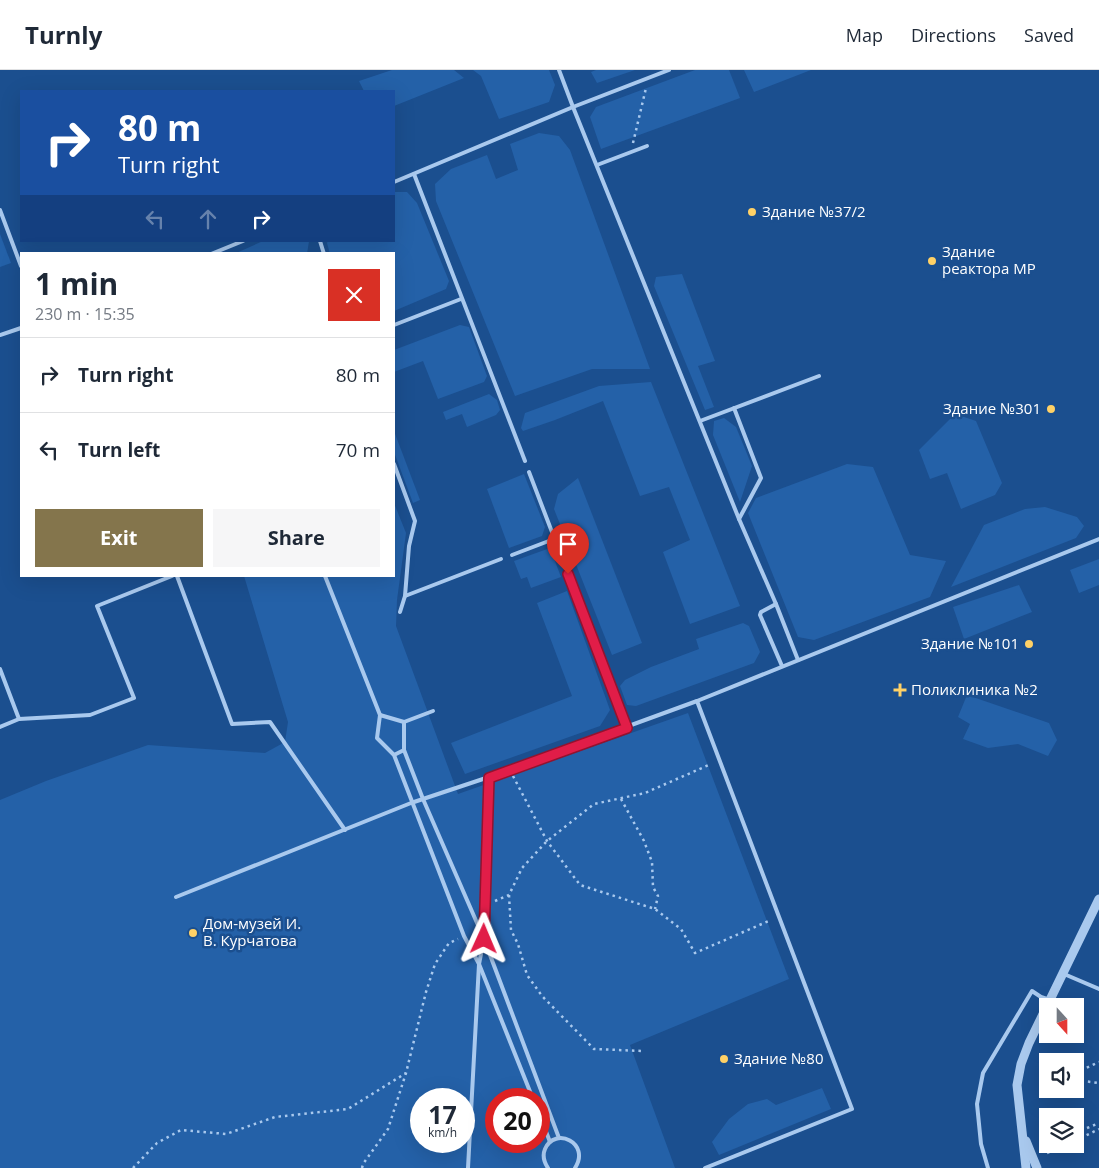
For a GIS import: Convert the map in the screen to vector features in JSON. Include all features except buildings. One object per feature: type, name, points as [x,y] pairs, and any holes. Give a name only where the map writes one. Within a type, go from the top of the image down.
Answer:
[{"type":"street","points":[[1051,998],[1099,899]]},
{"type":"street","points":[[1026,1168],[1017,1086],[1029,1043],[1039,1023]]},
{"type":"street","points":[[1023,1134],[1037,1168]]},
{"type":"lane","points":[[560,70],[596,165],[798,660]]},
{"type":"lane","points":[[395,182],[573,107],[669,70]]},
{"type":"lane","points":[[596,165],[647,146]]},
{"type":"lane","points":[[414,174],[525,461]]},
{"type":"lane","points":[[0,210],[20,263]]},
{"type":"lane","points":[[217,252],[242,242]]},
{"type":"lane","points":[[395,326],[461,299]]},
{"type":"lane","points":[[0,335],[20,328]]},
{"type":"lane","points":[[700,422],[819,376]]},
{"type":"lane","points":[[734,408],[761,478],[739,519]]},
{"type":"lane","points":[[395,467],[415,521],[409,546],[405,596],[400,612]]},
{"type":"lane","points":[[529,472],[627,728]]},
{"type":"lane","points":[[512,555],[554,539]]},
{"type":"lane","points":[[176,897],[411,802],[423,800],[489,778],[697,701],[1099,539]]},
{"type":"lane","points":[[405,596],[501,559]]},
{"type":"lane","points":[[0,727],[19,720],[90,714],[134,698],[97,606],[170,577]]},
{"type":"lane","points":[[177,577],[232,724],[270,722],[345,830]]},
{"type":"lane","points":[[325,577],[380,715],[377,738],[394,754],[464,936],[479,964],[529,1088]]},
{"type":"lane","points":[[776,604],[761,612],[760,615],[782,666]]},
{"type":"lane","points":[[0,669],[19,720]]},
{"type":"lane","points":[[697,701],[852,1109],[705,1168]]},
{"type":"lane","points":[[380,715],[404,722],[433,710]]},
{"type":"lane","points":[[404,722],[404,750],[423,800],[484,939],[559,1138]]},
{"type":"lane","points":[[394,754],[404,750]]},
{"type":"lane","points":[[468,1168],[479,964],[484,939],[489,778]]},
{"type":"lane","points":[[1063,974],[1099,989]]},
{"type":"lane","points":[[988,1168],[981,1144],[977,1104],[983,1073],[1032,991],[1044,998]]},
{"type":"lane","points":[[550,1142],[559,1138],[571,1141],[575,1145],[580,1156],[575,1168]]},
{"type":"lane","points":[[544,1153],[544,1162],[548,1168]]},
{"type":"path","points":[[631,152],[648,79]]},
{"type":"path","points":[[642,1051],[594,1049],[542,996],[527,975],[518,944],[511,930],[509,895],[522,868],[547,841],[594,804],[644,793],[719,760]]},
{"type":"path","points":[[510,770],[547,841],[580,885],[655,909],[681,929],[694,952],[779,917]]},
{"type":"path","points":[[621,798],[644,841],[652,862],[653,887],[658,896],[655,909]]},
{"type":"path","points":[[484,906],[509,895]]},
{"type":"path","points":[[362,1168],[388,1129],[406,1073],[435,964],[449,943],[464,936]]},
{"type":"path","points":[[1084,1069],[1099,1062]]},
{"type":"path","points":[[133,1168],[157,1142],[181,1130],[226,1134],[275,1117],[348,1109],[406,1073]]},
{"type":"path","points":[[1084,1081],[1099,1083]]},
{"type":"path","points":[[1084,1130],[1099,1122]]},
{"type":"path","points":[[1084,1136],[1099,1129]]},
{"type":"shaded area","points":[[392,70],[454,70],[464,78],[395,106],[395,90],[364,90],[359,81]]},
{"type":"shaded area","points":[[473,70],[549,70],[555,85],[549,102],[499,119],[481,76]]},
{"type":"shaded area","points":[[596,70],[635,70],[597,83],[591,72]]},
{"type":"shaded area","points":[[695,70],[729,70],[740,98],[601,149],[590,117],[596,107]]},
{"type":"shaded area","points":[[744,70],[811,70],[754,92]]},
{"type":"shaded area","points":[[539,133],[559,136],[570,150],[650,369],[592,369],[515,396],[436,201],[435,184],[451,169],[487,155],[496,179],[518,170],[510,144]]},
{"type":"shaded area","points":[[395,192],[407,192],[417,203],[449,281],[446,289],[395,311],[395,252],[329,252],[327,243],[395,242]]},
{"type":"shaded area","points":[[0,234],[11,263],[0,267]]},
{"type":"shaded area","points":[[261,242],[309,242],[307,252],[238,252]]},
{"type":"shaded area","points":[[682,274],[715,361],[698,366],[714,407],[705,410],[654,286],[656,277]]},
{"type":"shaded area","points":[[460,325],[469,327],[487,376],[484,382],[438,399],[423,361],[395,372],[395,350]]},
{"type":"shaded area","points":[[651,382],[740,606],[690,624],[663,552],[690,540],[669,487],[640,496],[603,401],[523,431],[521,428],[525,413],[599,386]]},
{"type":"shaded area","points":[[489,394],[497,400],[500,410],[496,415],[467,427],[462,414],[446,420],[443,412]]},
{"type":"shaded area","points":[[955,414],[976,421],[1002,483],[995,495],[961,509],[947,473],[930,479],[919,450]]},
{"type":"shaded area","points":[[724,418],[736,427],[752,466],[740,502],[713,435],[714,421]]},
{"type":"shaded area","points":[[395,434],[420,500],[413,503],[395,455]]},
{"type":"shaded area","points":[[847,464],[873,467],[910,555],[946,561],[930,597],[814,640],[798,637],[748,513],[756,498]]},
{"type":"shaded area","points":[[524,474],[545,527],[542,536],[509,548],[487,489]]},
{"type":"shaded area","points":[[578,478],[642,643],[612,655],[554,509],[558,494]]},
{"type":"shaded area","points":[[395,506],[406,533],[397,600],[396,626],[458,794],[688,713],[789,979],[630,1045],[675,1168],[0,1168],[0,800],[46,781],[148,745],[265,753],[285,742],[288,722],[244,577],[395,577]]},
{"type":"shaded area","points":[[1045,507],[1077,517],[1084,526],[1076,538],[951,587],[984,525],[1025,509]]},
{"type":"shaded area","points":[[550,548],[561,577],[531,588],[527,577],[521,579],[514,561]]},
{"type":"shaded area","points":[[1099,559],[1099,585],[1079,593],[1070,570]]},
{"type":"shaded area","points":[[1019,585],[1032,612],[964,639],[953,607]]},
{"type":"shaded area","points":[[567,591],[610,710],[600,726],[465,774],[451,743],[572,696],[537,603]]},
{"type":"shaded area","points":[[743,623],[749,626],[760,652],[754,663],[636,706],[627,705],[620,686],[625,680],[651,667],[699,649],[696,639]]},
{"type":"shaded area","points":[[967,695],[1049,723],[1057,740],[1048,756],[1018,744],[988,748],[963,739],[970,724],[958,717]]},
{"type":"shaded area","points":[[822,1088],[831,1109],[719,1155],[712,1142],[729,1119],[748,1104],[767,1099],[776,1105]]},
{"type":"place","name":"Здание №37/2","points":[[752,212]]},
{"type":"place","name":"Здание реактора МР","points":[[932,261]]},
{"type":"place","name":"Здание №301","points":[[1051,409]]},
{"type":"place","name":"Здание №101","points":[[1029,644]]},
{"type":"place","name":"Поликлиника №2","points":[[900,690]]},
{"type":"place","name":"Дом-музей И. В. Курчатова","points":[[193,933]]},
{"type":"place","name":"Здание №80","points":[[724,1059]]},
{"type":"route","points":[[484,939],[489,778],[627,728],[568,574]]}]
